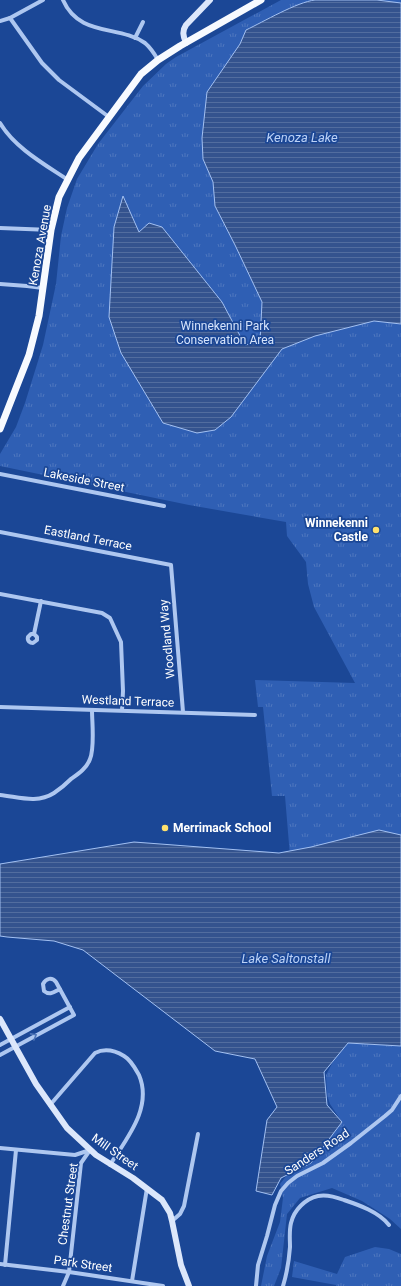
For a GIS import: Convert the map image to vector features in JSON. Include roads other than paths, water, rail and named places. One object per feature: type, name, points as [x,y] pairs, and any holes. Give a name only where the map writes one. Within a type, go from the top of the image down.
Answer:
[{"type":"main road","points":[[190,41],[183,37],[184,29],[210,0]]},
{"type":"main road","name":"Kenoza Avenue","points":[[0,429],[30,355],[39,316],[51,230],[60,197],[79,158],[141,74],[158,60],[261,0]]},
{"type":"main road","name":"Mill Street","points":[[0,1019],[36,1084],[66,1128],[90,1150],[110,1165],[133,1178],[162,1200],[170,1213],[181,1266],[189,1286]]},
{"type":"street","points":[[0,21],[10,18],[43,0]]},
{"type":"street","points":[[63,0],[70,11],[83,23],[106,31],[135,38],[149,47],[158,60]]},
{"type":"street","points":[[10,18],[42,63],[59,80],[109,117]]},
{"type":"street","points":[[135,38],[142,22]]},
{"type":"street","points":[[0,123],[5,131],[22,148],[68,180]]},
{"type":"street","points":[[0,228],[51,230]]},
{"type":"street","points":[[0,284],[43,288]]},
{"type":"street","name":"Lakeside Street","points":[[0,474],[164,506]]},
{"type":"street","name":"Eastland Terrace","points":[[0,532],[171,565]]},
{"type":"street","name":"Woodland Way","points":[[171,565],[183,712]]},
{"type":"street","points":[[0,594],[102,613],[110,618],[121,642],[123,691],[122,710]]},
{"type":"street","points":[[34,634],[41,601]]},
{"type":"street","name":"Westland Terrace","points":[[0,707],[255,715]]},
{"type":"street","points":[[0,795],[29,800],[46,797],[54,793],[81,772],[87,765],[91,754],[92,710]]},
{"type":"street","points":[[0,1055],[74,1015],[60,989]]},
{"type":"street","points":[[0,1045],[70,1007]]},
{"type":"street","points":[[50,1104],[95,1053],[102,1050],[109,1050],[128,1058],[140,1079],[142,1088],[142,1102],[139,1115],[132,1130],[110,1165]]},
{"type":"street","name":"Sanders Road","points":[[256,1286],[258,1265],[275,1205],[281,1191],[297,1176],[323,1163],[351,1143],[392,1110],[401,1096]]},
{"type":"street","points":[[172,1221],[180,1214],[184,1206],[198,1134]]},
{"type":"street","points":[[0,1148],[75,1155],[90,1150]]},
{"type":"street","points":[[2,1265],[16,1150]]},
{"type":"street","name":"Chestnut Street","points":[[63,1286],[69,1272],[82,1163],[90,1150]]},
{"type":"street","points":[[132,1281],[147,1188]]},
{"type":"street","points":[[283,1286],[287,1272],[289,1255],[290,1224],[294,1214],[309,1200],[318,1196],[343,1200],[375,1213],[382,1217],[389,1225]]},
{"type":"street","name":"Park Street","points":[[2,1265],[69,1272],[164,1286]]},
{"type":"water","name":"Kenoza Lake","points":[[315,0],[377,0],[401,3],[401,324],[374,321],[315,336],[282,349],[231,417],[215,430],[197,433],[163,423],[121,353],[109,317],[114,227],[123,196],[139,232],[149,223],[162,227],[222,302],[245,345],[260,342],[262,302],[215,206],[213,182],[203,159],[202,138],[207,92],[240,44],[246,30],[299,4]]},
{"type":"water","name":"Lake Saltonstall","points":[[379,830],[401,835],[401,1046],[348,1043],[324,1072],[327,1105],[342,1122],[311,1163],[281,1178],[272,1195],[256,1191],[267,1120],[277,1107],[255,1059],[215,1051],[83,950],[54,941],[0,936],[0,864],[134,842],[279,853],[311,847]]},
{"type":"place","name":"Winnekenni Castle","points":[[376,530]]},
{"type":"place","name":"Merrimack School","points":[[165,828]]},
{"type":"park label","name":"Winnekenni Park Conservation Area","points":[[225,333]]}]
